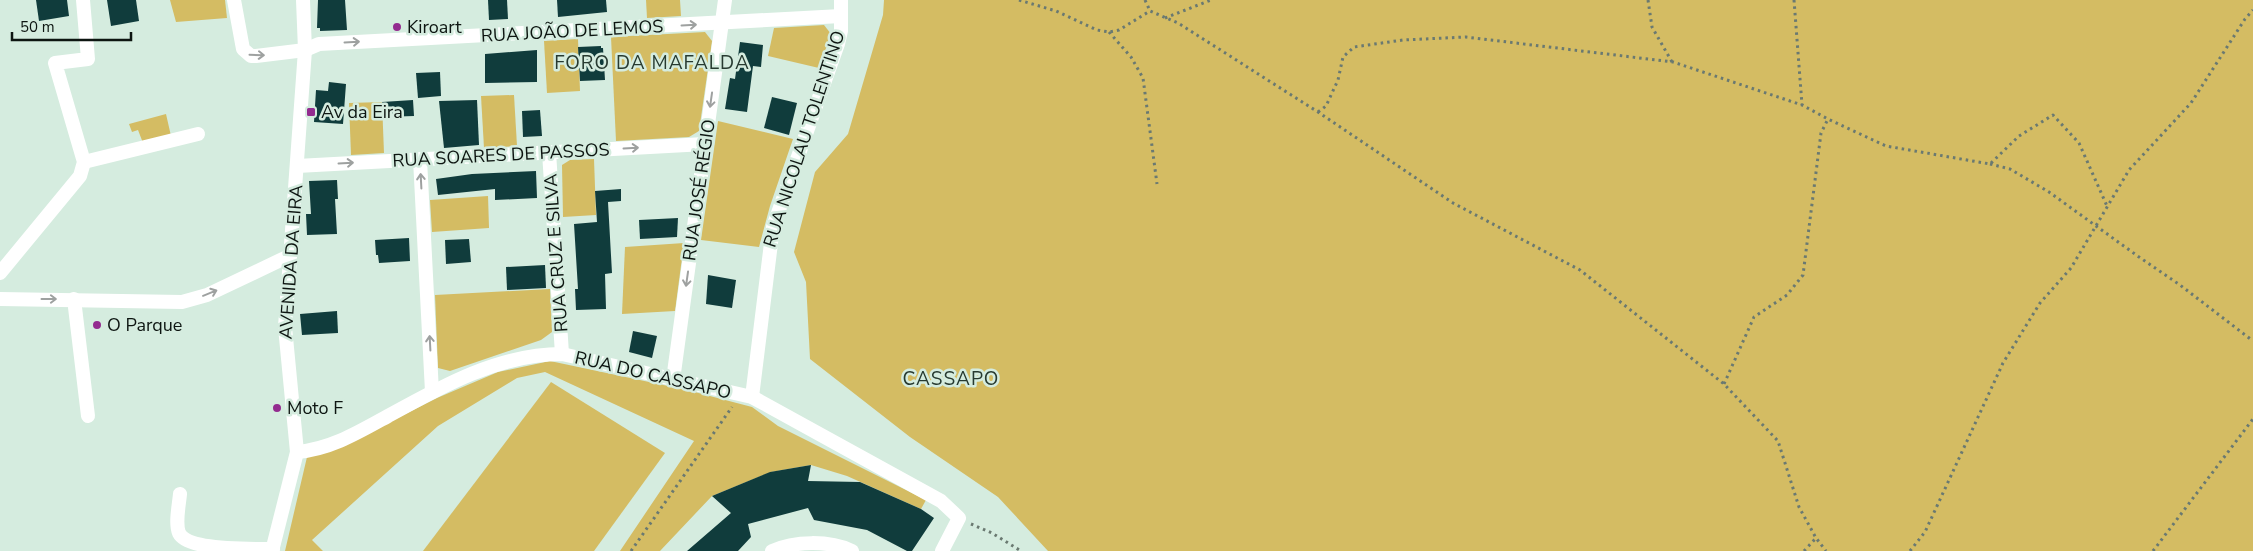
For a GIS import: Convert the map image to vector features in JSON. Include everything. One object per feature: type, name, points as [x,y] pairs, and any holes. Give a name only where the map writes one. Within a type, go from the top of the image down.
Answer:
[{"type":"street","points":[[0,273],[80,176],[84,162],[55,63],[88,59],[84,0]]},
{"type":"street","name":"RUA JOÃO DE LEMOS","points":[[234,0],[241,44],[246,53],[256,56],[305,50],[319,44],[841,16]]},
{"type":"street","name":"AVENIDA DA EIRA","points":[[272,550],[297,452],[285,346],[288,256],[297,166],[305,50],[303,0]]},
{"type":"street","name":"RUA JOSÉ RÉGIO","points":[[673,380],[725,0]]},
{"type":"street","name":"RUA NICOLAU TOLENTINO","points":[[747,396],[773,227],[834,56],[841,31],[841,0]]},
{"type":"street","points":[[84,162],[198,134]]},
{"type":"street","name":"RUA SOARES DE PASSOS","points":[[297,166],[705,144]]},
{"type":"street","name":"RUA CRUZ E SILVA","points":[[549,152],[562,354]]},
{"type":"street","points":[[420,159],[432,392]]},
{"type":"street","points":[[0,299],[182,302],[207,295],[288,256]]},
{"type":"street","points":[[74,299],[88,416]]},
{"type":"street","name":"RUA DO CASSAPO","points":[[297,452],[330,446],[456,380],[513,360],[540,354],[562,354],[747,396],[941,501],[959,518]]},
{"type":"street","points":[[180,494],[178,528],[179,534],[188,542],[205,547],[234,551],[272,550]]},
{"type":"street","points":[[942,551],[959,518]]},
{"type":"street","points":[[772,551],[781,547],[815,543],[846,550]]},
{"type":"path","points":[[1019,0],[1056,11],[1097,30],[1109,32],[1126,26],[1150,11]]},
{"type":"path","points":[[1145,0],[1150,11],[1178,23],[1318,112],[1453,203],[1580,270],[1724,384],[1778,441],[1799,507],[1816,538],[1826,551]]},
{"type":"path","points":[[1165,18],[1211,0]]},
{"type":"path","points":[[1648,0],[1652,27],[1673,62]]},
{"type":"path","points":[[1794,0],[1802,104]]},
{"type":"path","points":[[1910,551],[1925,532],[2003,363],[2040,303],[2071,268],[2095,224],[2129,170],[2191,103],[2245,19],[2253,10]]},
{"type":"path","points":[[1109,32],[1131,57],[1143,78],[1156,184]]},
{"type":"path","points":[[1318,112],[1326,106],[1338,80],[1342,57],[1354,47],[1403,40],[1466,37],[1673,62],[1802,104],[1828,119],[1886,146],[2010,169],[2049,192],[2095,224],[2138,257],[2180,285],[2253,341]]},
{"type":"path","points":[[1990,164],[2019,136],[2054,115],[2079,143],[2107,206]]},
{"type":"path","points":[[1724,384],[1754,318],[1786,295],[1803,275],[1822,133],[1828,119]]},
{"type":"path","points":[[631,551],[747,396]]},
{"type":"path","points":[[2152,551],[2253,419]]},
{"type":"path","points":[[959,518],[992,533],[1021,551]]},
{"type":"path","points":[[1804,551],[1816,538]]},
{"type":"shaded area","points":[[170,0],[225,0],[227,18],[176,22]]},
{"type":"shaded area","points":[[646,0],[680,0],[681,16],[647,18]]},
{"type":"shaded area","points":[[884,0],[2253,0],[2253,551],[1048,551],[998,497],[910,437],[810,359],[806,282],[794,252],[815,172],[848,134],[883,15]]},
{"type":"shaded area","points":[[824,25],[831,34],[819,68],[768,56],[774,28]]},
{"type":"shaded area","points":[[705,32],[712,41],[699,131],[689,137],[616,141],[611,37]]},
{"type":"shaded area","points":[[578,39],[580,91],[547,93],[544,41]]},
{"type":"shaded area","points":[[514,95],[517,146],[484,148],[481,96]]},
{"type":"shaded area","points":[[382,102],[384,153],[351,155],[349,103]]},
{"type":"shaded area","points":[[166,114],[171,136],[143,143],[138,130],[132,132],[129,124]]},
{"type":"shaded area","points":[[718,121],[793,139],[770,206],[759,247],[701,240]]},
{"type":"shaded area","points":[[594,159],[596,215],[563,217],[562,165],[570,160]]},
{"type":"shaded area","points":[[488,196],[489,228],[432,232],[430,200]]},
{"type":"shaded area","points":[[684,243],[675,311],[622,314],[625,247]]},
{"type":"shaded area","points":[[550,289],[552,332],[541,340],[450,371],[438,368],[435,295]]},
{"type":"shaded area","points":[[550,361],[687,390],[752,407],[778,426],[926,500],[921,509],[847,476],[811,465],[771,472],[712,496],[660,551],[620,551],[694,441],[545,372],[517,378],[438,426],[312,540],[323,551],[285,551],[307,457],[348,443],[437,398],[498,372]]},
{"type":"shaded area","points":[[551,382],[665,453],[594,551],[423,551]]},
{"type":"building","points":[[36,0],[67,0],[69,16],[39,21]]},
{"type":"building","points":[[107,0],[136,0],[139,21],[111,26]]},
{"type":"building","points":[[318,0],[345,0],[347,30],[320,31],[320,28],[317,28]]},
{"type":"building","points":[[488,0],[507,0],[508,19],[489,20]]},
{"type":"building","points":[[557,0],[606,0],[607,12],[558,17]]},
{"type":"building","points":[[740,42],[763,45],[761,67],[753,66],[747,112],[725,109],[730,78],[735,79]]},
{"type":"building","points":[[601,46],[603,48],[605,80],[580,81],[578,47]]},
{"type":"building","points":[[537,50],[537,82],[485,83],[485,54]]},
{"type":"building","points":[[440,72],[441,96],[418,98],[416,73]]},
{"type":"building","points":[[329,82],[346,84],[343,124],[314,122],[316,90],[328,91]]},
{"type":"building","points":[[772,97],[797,103],[789,135],[764,128]]},
{"type":"building","points":[[413,100],[414,116],[383,117],[382,102]]},
{"type":"building","points":[[477,100],[479,145],[444,148],[439,101]]},
{"type":"building","points":[[540,110],[542,136],[523,137],[522,111]]},
{"type":"building","points":[[536,171],[537,198],[495,200],[495,189],[438,195],[436,179],[472,174]]},
{"type":"building","points":[[337,180],[338,199],[335,199],[337,234],[307,235],[306,214],[311,214],[309,181]]},
{"type":"building","points":[[621,189],[621,201],[608,202],[612,273],[605,274],[606,309],[576,310],[575,289],[578,289],[574,224],[597,222],[595,191]]},
{"type":"building","points":[[678,218],[677,237],[640,239],[639,220]]},
{"type":"building","points":[[409,238],[410,261],[379,263],[378,255],[376,255],[375,240]]},
{"type":"building","points":[[469,239],[471,262],[446,264],[445,240]]},
{"type":"building","points":[[545,265],[546,288],[507,290],[506,267]]},
{"type":"building","points":[[708,275],[736,280],[732,308],[706,304]]},
{"type":"building","points":[[337,311],[338,333],[302,335],[300,314]]},
{"type":"building","points":[[633,331],[657,336],[652,358],[629,352]]},
{"type":"building","points":[[811,465],[808,481],[860,482],[921,509],[934,518],[912,551],[907,551],[867,530],[814,520],[808,508],[748,524],[751,537],[738,551],[687,551],[731,513],[712,496],[770,472]]},
{"type":"place","name":"Kiroart","points":[[397,27]]},
{"type":"place","name":"Av da Eira","points":[[311,112]]},
{"type":"place","name":"O Parque","points":[[97,325]]},
{"type":"place","name":"Moto F","points":[[277,408]]},
{"type":"district","name":"FORO DA MAFALDA","points":[[652,63]]},
{"type":"district","name":"CASSAPO","points":[[951,379]]}]
